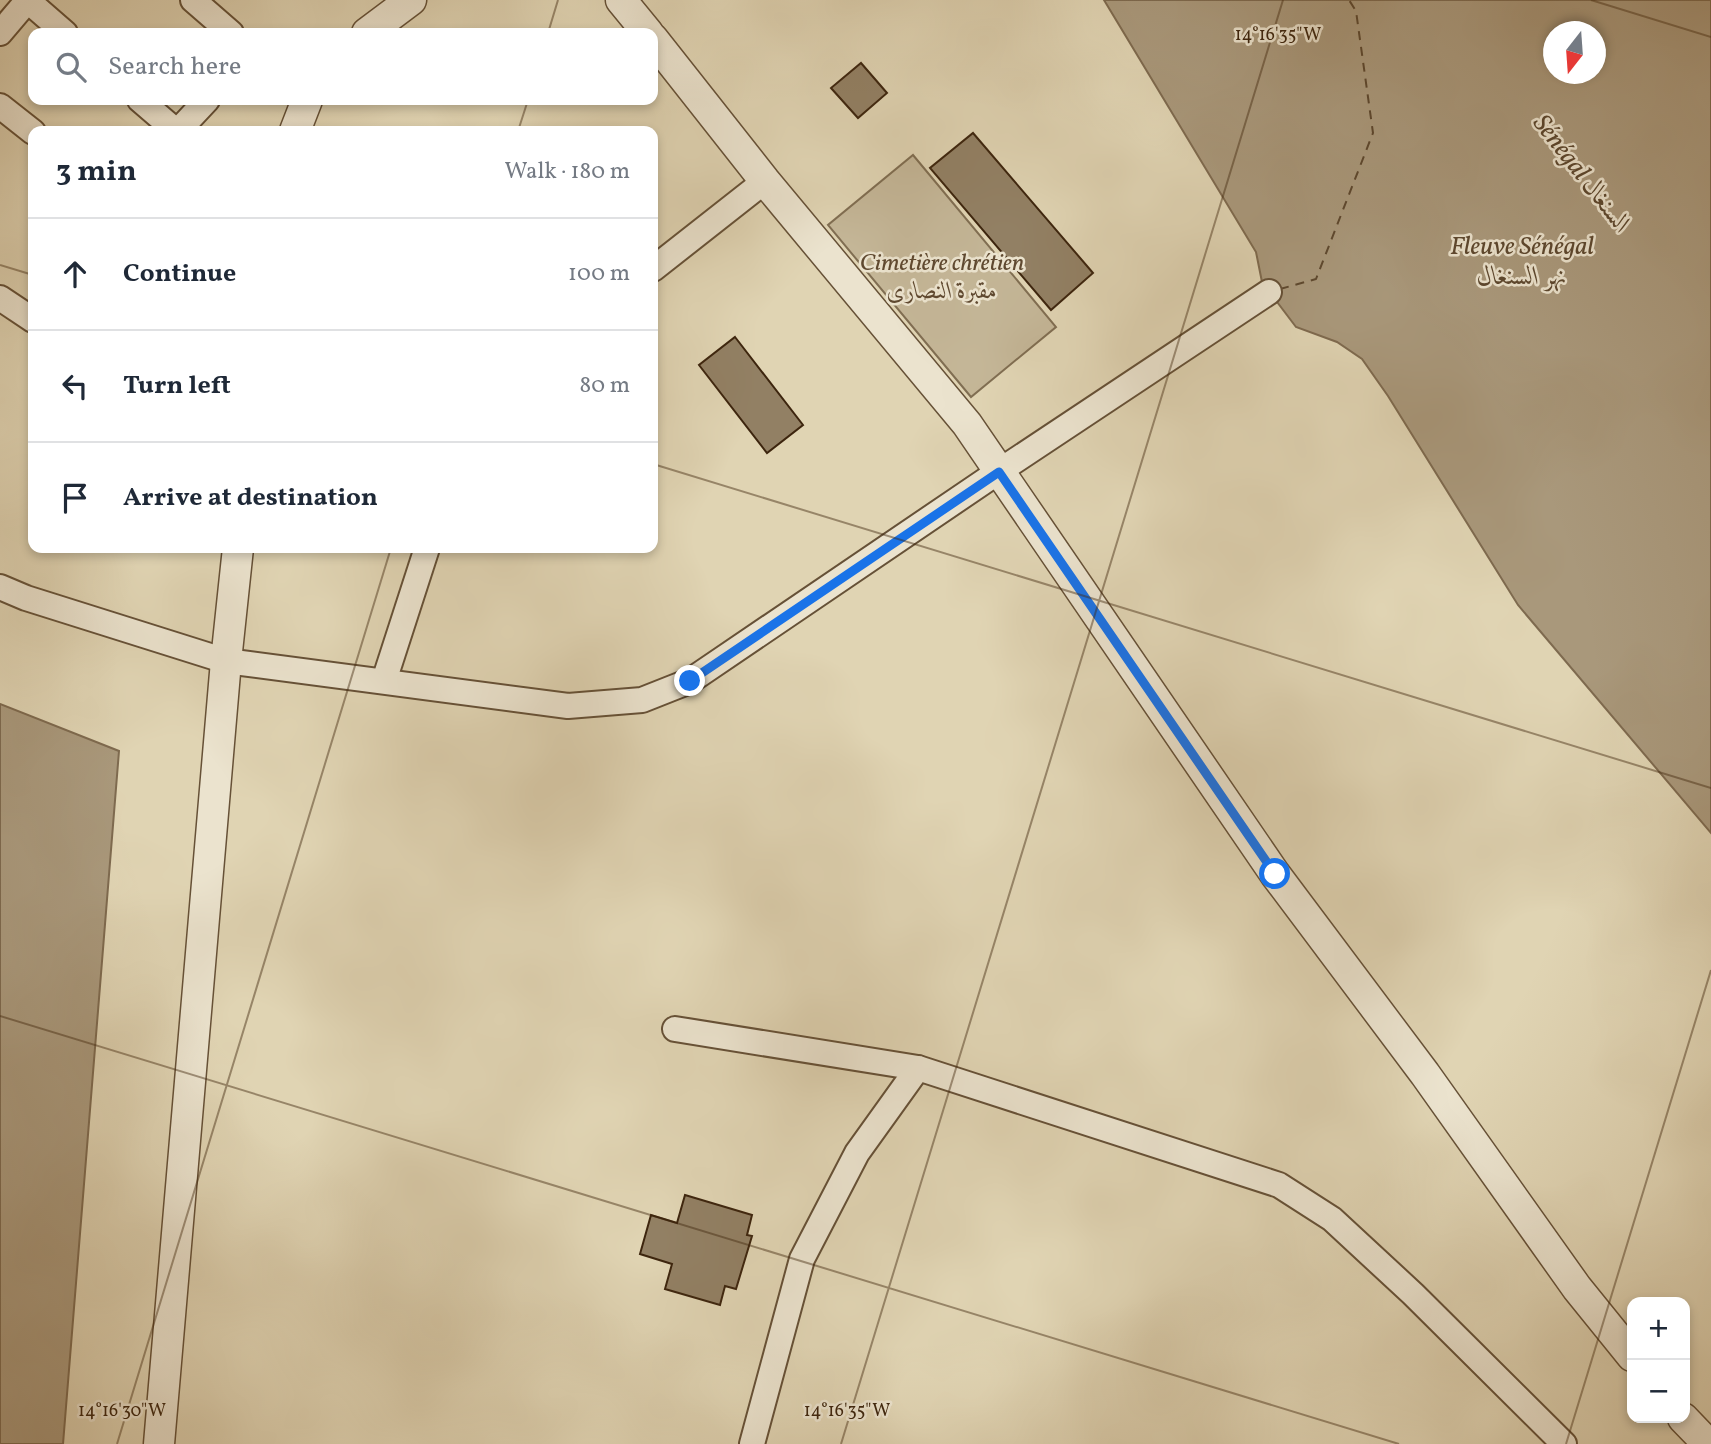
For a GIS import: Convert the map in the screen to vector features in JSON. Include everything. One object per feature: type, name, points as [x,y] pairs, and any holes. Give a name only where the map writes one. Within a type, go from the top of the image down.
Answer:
[{"type":"street","points":[[0,33],[28,0],[59,28]]},
{"type":"street","points":[[193,0],[225,28]]},
{"type":"street","points":[[374,28],[411,0]]},
{"type":"street","points":[[621,0],[644,28]]},
{"type":"street","points":[[658,46],[765,181],[967,424],[1275,874],[1425,1074],[1577,1288],[1627,1350]]},
{"type":"street","points":[[146,105],[171,126]]},
{"type":"street","points":[[182,126],[202,105]]},
{"type":"street","points":[[297,126],[305,105]]},
{"type":"street","points":[[0,106],[28,128]]},
{"type":"street","points":[[658,265],[765,181]]},
{"type":"street","points":[[0,587],[26,598],[226,661],[568,706],[642,700],[690,681],[1269,292]]},
{"type":"street","points":[[0,298],[28,316]]},
{"type":"street","points":[[159,1444],[237,553]]},
{"type":"street","points":[[384,681],[425,553]]},
{"type":"street","points":[[675,1029],[918,1068],[1279,1185],[1332,1219],[1413,1294],[1564,1444]]},
{"type":"street","points":[[752,1444],[802,1259],[857,1153],[918,1068]]},
{"type":"street","points":[[1688,1423],[1708,1444]]},
{"type":"green space","name":"Cimetière chrétien مقبرة النصارى","points":[[913,155],[1056,327],[971,397],[828,225]]},
{"type":"water","name":"Fleuve Sénégal نهر السنغال","points":[[1104,0],[1711,0],[1711,833],[1518,605],[1388,396],[1362,359],[1337,342],[1296,327],[1262,282],[1256,252]]},
{"type":"water","points":[[0,704],[119,751],[63,1444],[0,1444]]},
{"type":"building","points":[[861,63],[887,93],[858,118],[831,88]]},
{"type":"building","points":[[973,133],[1093,273],[1051,310],[930,168]]},
{"type":"building","points":[[735,337],[803,425],[767,453],[699,365]]},
{"type":"building","points":[[685,1195],[752,1215],[747,1235],[752,1236],[736,1289],[725,1286],[720,1305],[665,1289],[672,1264],[640,1254],[651,1215],[677,1223]]},
{"type":"ferry route","points":[[1280,289],[1316,279],[1373,133],[1356,11],[1349,0]]},
{"type":"route","points":[[690,681],[999,472],[1275,874]]},
{"type":"water label","name":"Sénégal السنغال","points":[[1583,173]]}]
